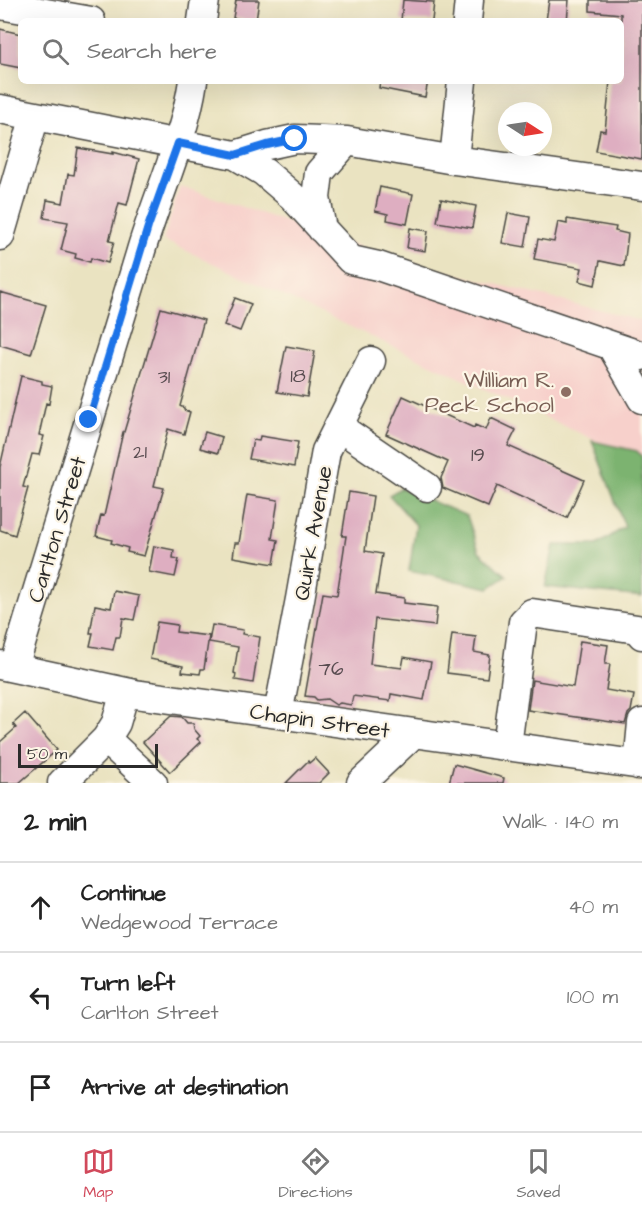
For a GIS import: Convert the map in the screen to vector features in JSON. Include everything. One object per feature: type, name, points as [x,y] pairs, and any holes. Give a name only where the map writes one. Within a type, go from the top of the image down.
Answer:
[{"type":"street","points":[[202,18],[205,0]]},
{"type":"street","points":[[467,18],[469,0]]},
{"type":"street","points":[[0,5],[74,18]]},
{"type":"street","name":"Carlton Street","points":[[7,666],[148,227],[178,143],[189,108],[193,84]]},
{"type":"street","points":[[454,160],[462,84]]},
{"type":"street","points":[[0,109],[235,155],[264,172],[292,196],[351,260],[378,266],[642,356]]},
{"type":"street","points":[[0,236],[35,116]]},
{"type":"street","points":[[235,155],[295,139],[347,141],[454,160],[642,186]]},
{"type":"street","points":[[322,229],[316,198],[319,173],[347,141]]},
{"type":"street","points":[[612,347],[642,399]]},
{"type":"street","name":"Quirk Avenue","points":[[278,714],[326,451],[371,361]]},
{"type":"street","points":[[339,427],[427,487]]},
{"type":"street","points":[[507,746],[523,622],[532,613],[637,629],[642,635]]},
{"type":"street","name":"Chapin Street","points":[[7,666],[125,692],[640,765]]},
{"type":"street","points":[[79,778],[116,723],[125,692]]},
{"type":"street","points":[[640,765],[642,723]]},
{"type":"street","points":[[361,783],[414,733]]},
{"type":"street","points":[[106,739],[153,783]]},
{"type":"shaded area","name":"William R. Peck School","points":[[180,186],[393,258],[642,321],[642,462],[163,240]]},
{"type":"green space","points":[[592,441],[637,451],[642,457],[642,597],[545,587],[554,545],[597,545],[625,527]]},
{"type":"green space","points":[[401,488],[467,516],[479,551],[507,576],[489,588],[409,571],[416,525],[389,495]]},
{"type":"building","points":[[236,0],[259,0],[256,18],[233,18]]},
{"type":"building","points":[[403,0],[434,2],[432,18],[401,18]]},
{"type":"building","points":[[549,0],[569,0],[567,18],[546,18]]},
{"type":"building","points":[[590,0],[642,0],[642,159],[596,151],[600,130],[605,131],[610,84],[624,84],[624,18],[621,18],[621,14],[590,11]]},
{"type":"building","points":[[0,29],[18,33],[18,67],[0,64]]},
{"type":"building","points":[[380,84],[427,84],[425,97],[379,88]]},
{"type":"building","points":[[78,148],[113,154],[113,152],[139,159],[127,205],[119,203],[109,241],[114,242],[108,263],[91,258],[90,262],[75,258],[76,254],[61,250],[68,222],[44,218],[47,200],[63,203],[68,174],[74,175]]},
{"type":"building","points":[[380,187],[413,194],[407,224],[387,220],[388,214],[375,211]]},
{"type":"building","points":[[441,199],[476,206],[472,228],[437,222]]},
{"type":"building","points":[[508,213],[530,217],[525,247],[502,243]]},
{"type":"building","points":[[567,219],[616,227],[615,231],[628,234],[624,266],[600,261],[595,285],[579,281],[582,268],[534,259],[538,239],[554,242],[558,222],[567,224]]},
{"type":"building","points":[[410,228],[428,231],[425,251],[407,248]]},
{"type":"building","points":[[0,292],[46,305],[31,354],[0,345]]},
{"type":"building","points":[[235,298],[251,304],[240,331],[224,325]]},
{"type":"building","points":[[161,308],[204,320],[180,406],[190,412],[184,434],[168,429],[154,486],[164,488],[144,556],[127,552],[128,548],[111,543],[112,540],[96,536],[101,515],[104,516],[123,432]]},
{"type":"building","points":[[286,346],[315,351],[307,397],[277,392]]},
{"type":"building","points":[[21,376],[52,386],[39,435],[44,436],[39,455],[32,454],[23,487],[28,488],[15,535],[0,530],[0,467]]},
{"type":"building","points":[[403,396],[474,428],[475,425],[486,430],[491,418],[516,430],[508,446],[584,480],[567,518],[497,486],[488,507],[443,488],[441,478],[448,462],[386,434]]},
{"type":"building","points":[[205,432],[222,437],[218,453],[200,448]]},
{"type":"building","points":[[260,436],[298,442],[294,467],[249,459],[253,440],[259,441]]},
{"type":"building","points":[[349,492],[373,496],[365,551],[382,554],[376,594],[404,598],[404,603],[437,607],[435,626],[375,619],[370,664],[402,668],[404,657],[431,662],[424,700],[391,694],[390,701],[353,696],[351,705],[340,703],[336,705],[327,699],[317,700],[314,697],[305,696],[323,593],[337,595],[346,536],[342,536]]},
{"type":"building","points":[[247,495],[278,500],[272,539],[278,540],[274,564],[233,557],[235,543],[239,543]]},
{"type":"building","points":[[154,546],[174,550],[173,558],[179,559],[175,577],[149,572]]},
{"type":"building","points":[[114,591],[139,596],[134,620],[123,618],[120,637],[116,637],[113,650],[90,646],[95,605],[111,608]]},
{"type":"building","points":[[157,622],[177,625],[176,632],[209,636],[204,669],[201,669],[200,674],[182,672],[183,666],[150,659]]},
{"type":"building","points":[[212,625],[243,630],[242,634],[260,637],[253,683],[235,680],[238,647],[209,642]]},
{"type":"building","points":[[452,634],[476,637],[474,652],[490,655],[487,678],[447,673]]},
{"type":"building","points":[[580,641],[608,645],[605,664],[610,664],[606,690],[634,695],[631,711],[625,724],[528,710],[532,680],[573,687]]},
{"type":"building","points":[[25,713],[57,750],[19,783],[0,783],[0,742],[16,728],[13,724]]},
{"type":"building","points":[[171,716],[182,717],[187,723],[193,723],[194,729],[200,736],[197,739],[201,742],[170,772],[143,742]]},
{"type":"building","points":[[315,758],[329,773],[319,783],[286,783],[308,761],[309,763]]},
{"type":"building","points":[[454,764],[504,778],[503,783],[449,783]]},
{"type":"place","name":"William R. Peck School","points":[[566,392]]},
{"type":"route","points":[[89,420],[148,227],[178,143],[235,155],[295,139]]}]
